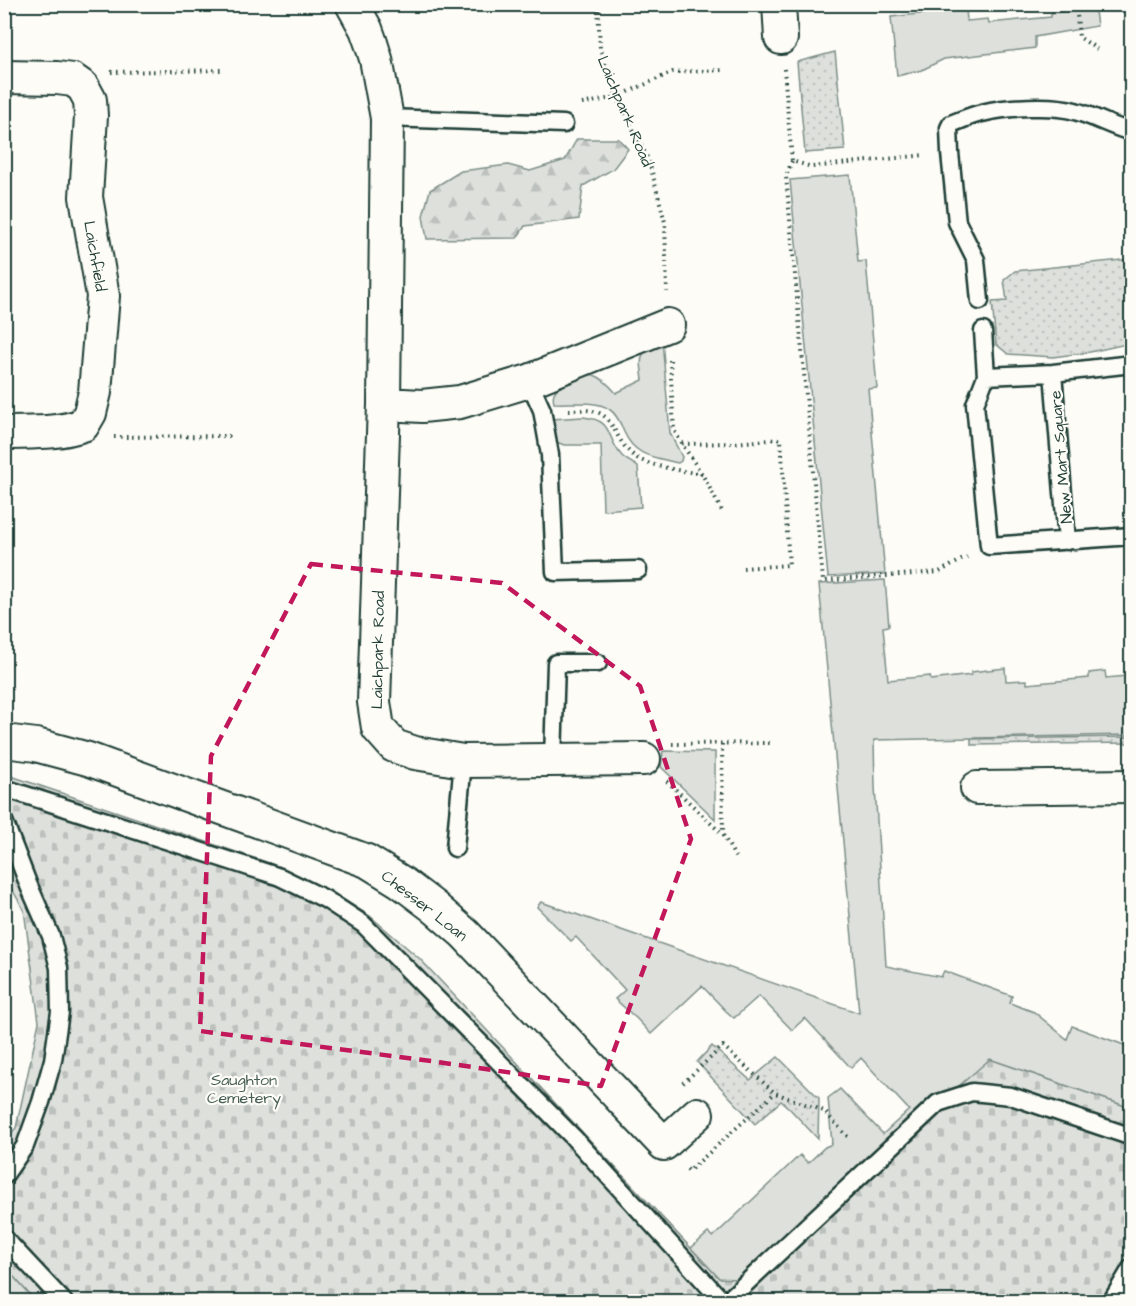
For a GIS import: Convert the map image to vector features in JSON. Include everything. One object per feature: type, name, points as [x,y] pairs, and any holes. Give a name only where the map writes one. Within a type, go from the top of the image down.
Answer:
[{"type":"street","name":"Laichpark Road","points":[[352,4],[366,30],[376,59],[387,118],[384,404],[374,702],[378,728],[394,746],[415,753],[463,761],[644,759]]},
{"type":"street","points":[[779,4],[781,38]]},
{"type":"street","points":[[4,77],[73,80],[83,87]]},
{"type":"street","name":"Laichfield","points":[[83,87],[90,100],[91,116],[86,197],[103,296],[95,392],[90,412],[83,425]]},
{"type":"street","points":[[384,404],[422,406],[460,402],[529,381],[668,325]]},
{"type":"street","points":[[4,433],[52,432],[83,425]]},
{"type":"street","name":"Chesser Loan","points":[[4,741],[36,745],[88,759],[367,861],[401,882],[465,934],[664,1144],[697,1114]]},
{"type":"street","points":[[977,788],[1131,786]]},
{"type":"lane","points":[[980,301],[976,260],[957,222],[950,153],[949,128],[951,124],[982,113],[1044,107],[1074,111],[1131,132]]},
{"type":"lane","points":[[387,118],[564,124]]},
{"type":"lane","points":[[983,331],[986,376],[975,405],[989,546]]},
{"type":"lane","name":"New Mart Square","points":[[986,376],[1053,373],[1131,364]]},
{"type":"lane","name":"New Mart Square","points":[[1053,373],[1067,541]]},
{"type":"lane","points":[[529,381],[542,410],[550,455],[555,572],[638,570]]},
{"type":"lane","name":"New Mart Square","points":[[989,546],[1131,536]]},
{"type":"lane","points":[[553,759],[556,663],[598,663]]},
{"type":"lane","points":[[455,848],[463,761]]},
{"type":"lane","points":[[4,788],[280,877],[325,899],[363,924],[573,1137],[725,1302],[938,1103],[972,1092],[1011,1096],[1131,1137]]},
{"type":"lane","points":[[4,821],[51,936],[58,968],[60,1012],[53,1060],[41,1102],[25,1146],[4,1176]]},
{"type":"lane","points":[[4,1238],[64,1302]]},
{"type":"lane","points":[[1111,1302],[1131,1267]]},
{"type":"path","name":"Laichpark Road","points":[[598,4],[600,49],[617,97],[649,161],[665,222],[674,430],[722,511]]},
{"type":"path","points":[[1076,4],[1079,37],[1097,49]]},
{"type":"path","points":[[781,38],[792,161],[786,176],[823,581],[939,572],[989,546]]},
{"type":"path","points":[[83,87],[103,72],[225,70]]},
{"type":"path","points":[[564,124],[577,105],[617,97],[673,72],[725,70]]},
{"type":"path","points":[[792,161],[812,167],[950,153]]},
{"type":"path","points":[[542,410],[593,411],[610,422],[621,442],[630,453],[641,460],[702,474]]},
{"type":"path","points":[[83,425],[108,437],[230,436]]},
{"type":"path","points":[[682,444],[781,439],[789,566],[743,568]]},
{"type":"path","points":[[737,860],[723,835],[644,759],[657,744],[770,744]]},
{"type":"path","points":[[722,744],[723,835]]},
{"type":"path","points":[[681,1085],[723,1046],[775,1093],[824,1111],[848,1137]]},
{"type":"highlighted area","points":[[311,564],[502,583],[640,686],[691,839],[601,1086],[200,1031],[211,756]]},
{"type":"green space","points":[[1094,4],[1097,26],[1035,37],[1035,48],[944,59],[922,70],[897,76],[891,17],[966,9],[967,21],[988,19],[989,23],[1051,17],[1051,13],[1072,11],[1071,5]]},
{"type":"green space","points":[[835,52],[845,150],[805,153],[797,62]]},
{"type":"green space","points":[[577,139],[619,139],[628,149],[613,169],[583,186],[579,219],[525,226],[517,238],[427,239],[423,216],[430,190],[461,171],[508,165],[530,171],[565,160]]},
{"type":"green space","points":[[850,175],[858,262],[866,261],[877,388],[868,389],[885,574],[828,577],[790,180]]},
{"type":"green space","points":[[1131,259],[1131,343],[1053,357],[1008,354],[996,344],[992,302],[1007,301],[1004,280],[1015,271]]},
{"type":"green space","points":[[662,340],[670,433],[682,457],[678,463],[646,455],[634,447],[618,419],[604,406],[590,403],[554,403],[553,395],[559,387],[585,375],[590,374],[600,378],[616,393],[643,380],[642,356],[648,348]]},
{"type":"green space","points":[[583,417],[593,419],[605,426],[622,456],[638,467],[641,507],[603,510],[601,445],[564,445],[554,441],[551,419]]},
{"type":"green space","points":[[885,580],[889,626],[883,627],[888,680],[930,676],[931,680],[1005,668],[1006,681],[1027,680],[1027,684],[1089,678],[1089,673],[1105,671],[1106,678],[1127,676],[1127,680],[1131,680],[1131,735],[874,740],[886,966],[941,977],[944,971],[1012,996],[1010,1003],[1034,1012],[1067,1039],[1072,1026],[1124,1045],[1131,1051],[1131,1108],[990,1059],[736,1279],[719,1278],[691,1248],[708,1233],[713,1237],[800,1155],[808,1163],[825,1147],[832,1144],[828,1098],[840,1089],[883,1134],[909,1110],[861,1058],[851,1068],[805,1018],[792,1030],[759,996],[734,1018],[702,986],[651,1034],[615,999],[625,990],[576,937],[571,941],[537,907],[541,902],[859,1013],[819,584]]},
{"type":"green space","points":[[1131,737],[1131,743],[971,745],[971,739]]},
{"type":"green space","points":[[663,751],[715,752],[715,819],[661,767]]},
{"type":"green space","name":"Saughton Cemetery","points":[[5,774],[269,863],[330,891],[370,916],[420,959],[719,1278],[946,1087],[990,1059],[1131,1108],[1131,1294],[1127,1302],[35,1301],[5,1267],[5,1140],[16,1128],[39,1022],[24,910],[5,877]]},
{"type":"green space","points":[[712,1046],[750,1080],[778,1057],[819,1098],[818,1139],[781,1101],[755,1124],[697,1062]]},
{"type":"green space","points":[[5,1267],[35,1301],[5,1301]]}]
